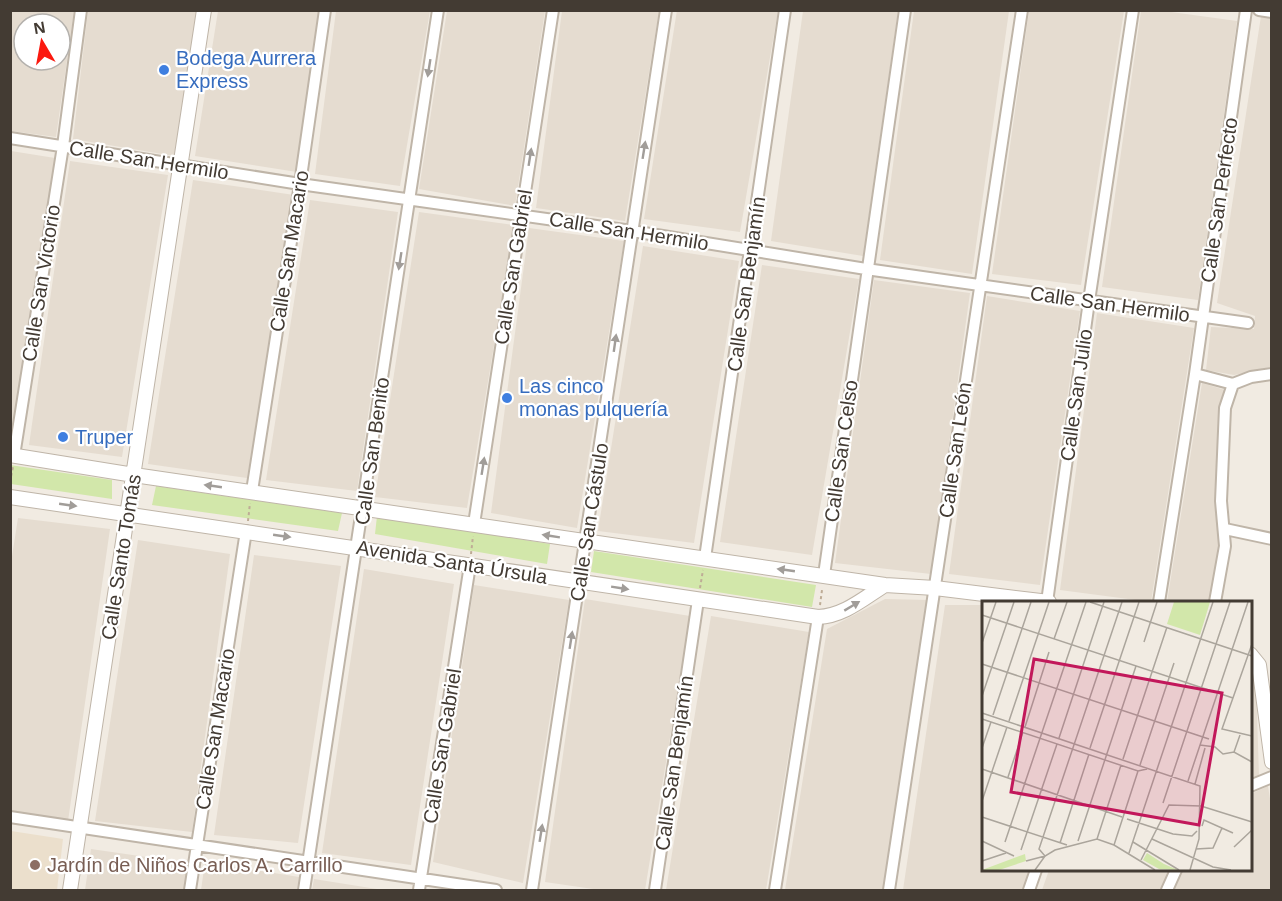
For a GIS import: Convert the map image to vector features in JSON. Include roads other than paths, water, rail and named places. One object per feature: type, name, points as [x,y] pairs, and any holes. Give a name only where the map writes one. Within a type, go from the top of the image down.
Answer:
[{"type":"street","name":"Calle San Victorio","points":[[13,455],[63,146],[81,10]]},
{"type":"street","name":"Calle Santo Tomás","points":[[70,891],[204,10]]},
{"type":"street","name":"Calle San Macario","points":[[252,491],[325,10]]},
{"type":"street","name":"Calle San Benito","points":[[304,891],[438,10]]},
{"type":"street","name":"Calle San Gabriel","points":[[474,524],[553,10]]},
{"type":"street","name":"Calle San Cástulo","points":[[532,891],[666,10]]},
{"type":"street","name":"Calle San Benjamín","points":[[705,558],[785,10]]},
{"type":"street","name":"Calle San Celso","points":[[824,575],[866,269],[905,10]]},
{"type":"street","name":"Calle San León","points":[[889,891],[1022,10]]},
{"type":"street","name":"Calle San Julio","points":[[1048,601],[1089,301],[1133,10]]},
{"type":"street","name":"Calle San Perfecto","points":[[1159,601],[1195,374],[1246,10]]},
{"type":"street","points":[[1259,10],[1272,12]]},
{"type":"street","name":"Calle San Hermilo","points":[[10,138],[300,184],[632,231],[979,286],[1248,323]]},
{"type":"street","points":[[1195,374],[1233,384],[1272,374]]},
{"type":"street","points":[[1215,601],[1226,546],[1221,501],[1225,408],[1233,384]]},
{"type":"street","name":"Avenida Santa Úrsula","points":[[13,455],[134,475],[885,585],[935,588],[1040,601]]},
{"type":"street","name":"Avenida Santa Úrsula","points":[[10,497],[818,617],[831,617],[846,610],[885,585]]},
{"type":"street","points":[[1225,529],[1272,539]]},
{"type":"street","name":"Calle San Macario","points":[[190,891],[246,531]]},
{"type":"street","name":"Calle San Gabriel","points":[[419,891],[470,566]]},
{"type":"street","name":"Calle San Benjamín","points":[[655,891],[698,600]]},
{"type":"street","points":[[775,891],[818,617]]},
{"type":"street","points":[[1252,655],[1259,665],[1272,762]]},
{"type":"street","points":[[1252,786],[1272,777]]},
{"type":"street","points":[[10,817],[496,891]]},
{"type":"street","points":[[1029,891],[1036,871]]},
{"type":"street","points":[[1167,891],[1176,871]]},
{"type":"place","name":"Bodega Aurrera Express","points":[[164,70]]},
{"type":"place","name":"Las cinco monas pulquería","points":[[507,398]]},
{"type":"place","name":"Truper","points":[[63,437]]},
{"type":"place","name":"Jardín de Niños Carlos A. Carrillo","points":[[35,865]]}]
